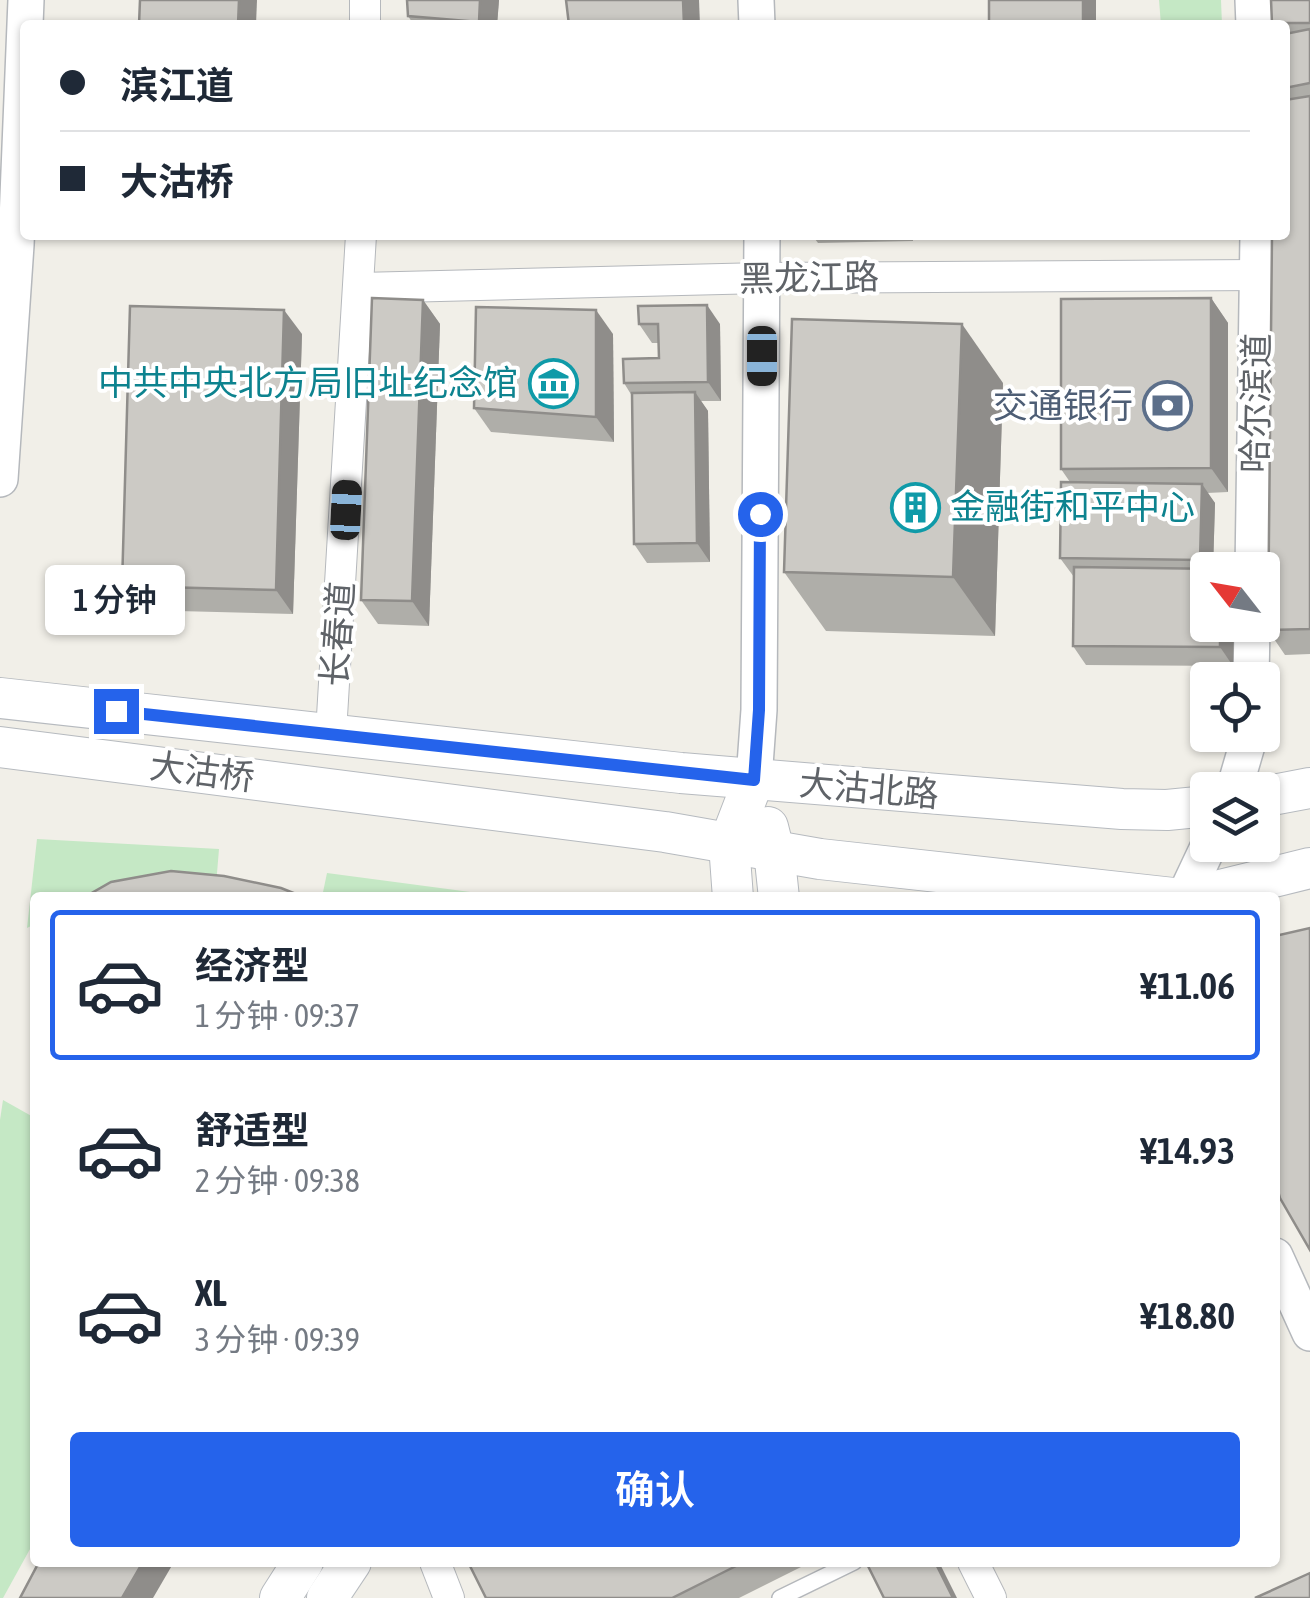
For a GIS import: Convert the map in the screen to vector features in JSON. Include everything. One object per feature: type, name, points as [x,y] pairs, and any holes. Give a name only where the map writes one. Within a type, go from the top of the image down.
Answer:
[{"type":"main road","name":"大沽桥","points":[[0,698],[312,731]]},
{"type":"main road","name":"大沽北路","points":[[312,731],[754,780],[1122,809],[1190,808]]},
{"type":"main road","name":"大沽桥","points":[[0,748],[286,782]]},
{"type":"main road","points":[[733,892],[729,844],[754,780]]},
{"type":"main road","points":[[754,780],[774,850],[778,892]]},
{"type":"main road","name":"大沽北路","points":[[286,782],[820,859],[1119,892]]},
{"type":"main road","points":[[1280,794],[1310,788]]},
{"type":"main road","points":[[1211,892],[1310,868]]},
{"type":"main road","points":[[280,1598],[300,1567]]},
{"type":"main road","points":[[327,1598],[348,1567]]},
{"type":"street","points":[[0,480],[20,147]]},
{"type":"street","name":"长春道","points":[[312,731],[360,288],[361,240]]},
{"type":"street","points":[[754,780],[759,710],[762,240]]},
{"type":"street","name":"哈尔滨道","points":[[1253,552],[1258,240]]},
{"type":"street","name":"黑龙江路","points":[[360,288],[763,278],[1259,275]]},
{"type":"street","points":[[1189,892],[1202,862]]},
{"type":"street","points":[[1280,1267],[1310,1333]]},
{"type":"street","points":[[437,1567],[449,1598]]},
{"type":"street","points":[[975,1567],[990,1598]]},
{"type":"lane","points":[[428,1567],[435,1598]]},
{"type":"lane","points":[[780,1598],[844,1567]]},
{"type":"green space","points":[[1159,0],[1221,0],[1222,20],[1161,20]]},
{"type":"green space","points":[[37,839],[219,849],[216,885],[150,892],[31,892]]},
{"type":"green space","points":[[327,873],[470,892],[323,892]]},
{"type":"green space","points":[[3,1100],[30,1115],[30,1549],[3,1598],[0,1598]]},
{"type":"building","points":[[140,0],[239,0],[238,20],[139,20]]},
{"type":"building","points":[[407,0],[480,0],[479,20],[408,16]]},
{"type":"building","points":[[566,0],[683,0],[684,20],[568,20]]},
{"type":"building","points":[[989,0],[1083,0],[1083,20],[989,20]]},
{"type":"building","points":[[1271,0],[1310,0],[1310,23],[1272,20]]},
{"type":"building","points":[[1310,29],[1310,83],[1290,87],[1290,33]]},
{"type":"building","points":[[1310,96],[1310,629],[1280,630],[1280,552],[1269,552],[1272,240],[1290,240],[1290,99]]},
{"type":"building","points":[[372,298],[423,300],[412,601],[361,600]]},
{"type":"building","points":[[1211,298],[1211,468],[1061,469],[1061,299]]},
{"type":"building","points":[[707,305],[708,382],[624,383],[623,359],[659,358],[658,324],[639,324],[638,306]]},
{"type":"building","points":[[130,306],[284,310],[276,590],[122,586]]},
{"type":"building","name":"中共中央北方局旧址纪念馆","points":[[476,307],[596,310],[596,417],[474,408]]},
{"type":"building","points":[[792,319],[962,324],[953,577],[784,572]]},
{"type":"building","points":[[695,392],[697,543],[634,544],[632,393]]},
{"type":"building","points":[[1061,482],[1202,484],[1200,552],[1190,552],[1190,560],[1060,558]]},
{"type":"building","points":[[1074,567],[1190,569],[1190,642],[1220,642],[1220,647],[1073,646]]},
{"type":"building","points":[[171,871],[224,876],[291,892],[94,892],[111,882]]},
{"type":"building","points":[[1310,928],[1310,1250],[1280,1198],[1280,935]]},
{"type":"building","points":[[36,1567],[140,1567],[122,1598],[20,1598]]},
{"type":"building","points":[[470,1567],[734,1567],[672,1598],[486,1598]]},
{"type":"building","points":[[868,1567],[938,1567],[953,1598],[884,1598]]},
{"type":"building","points":[[1310,1573],[1310,1598],[1255,1598]]},
{"type":"place","name":"中共中央北方局旧址纪念馆","points":[[553,383]]},
{"type":"place","name":"交通银行","points":[[1168,406]]},
{"type":"place","name":"金融街和平中心","points":[[915,507]]},
{"type":"route","points":[[116,711],[754,780],[759,710],[760,514]]}]
